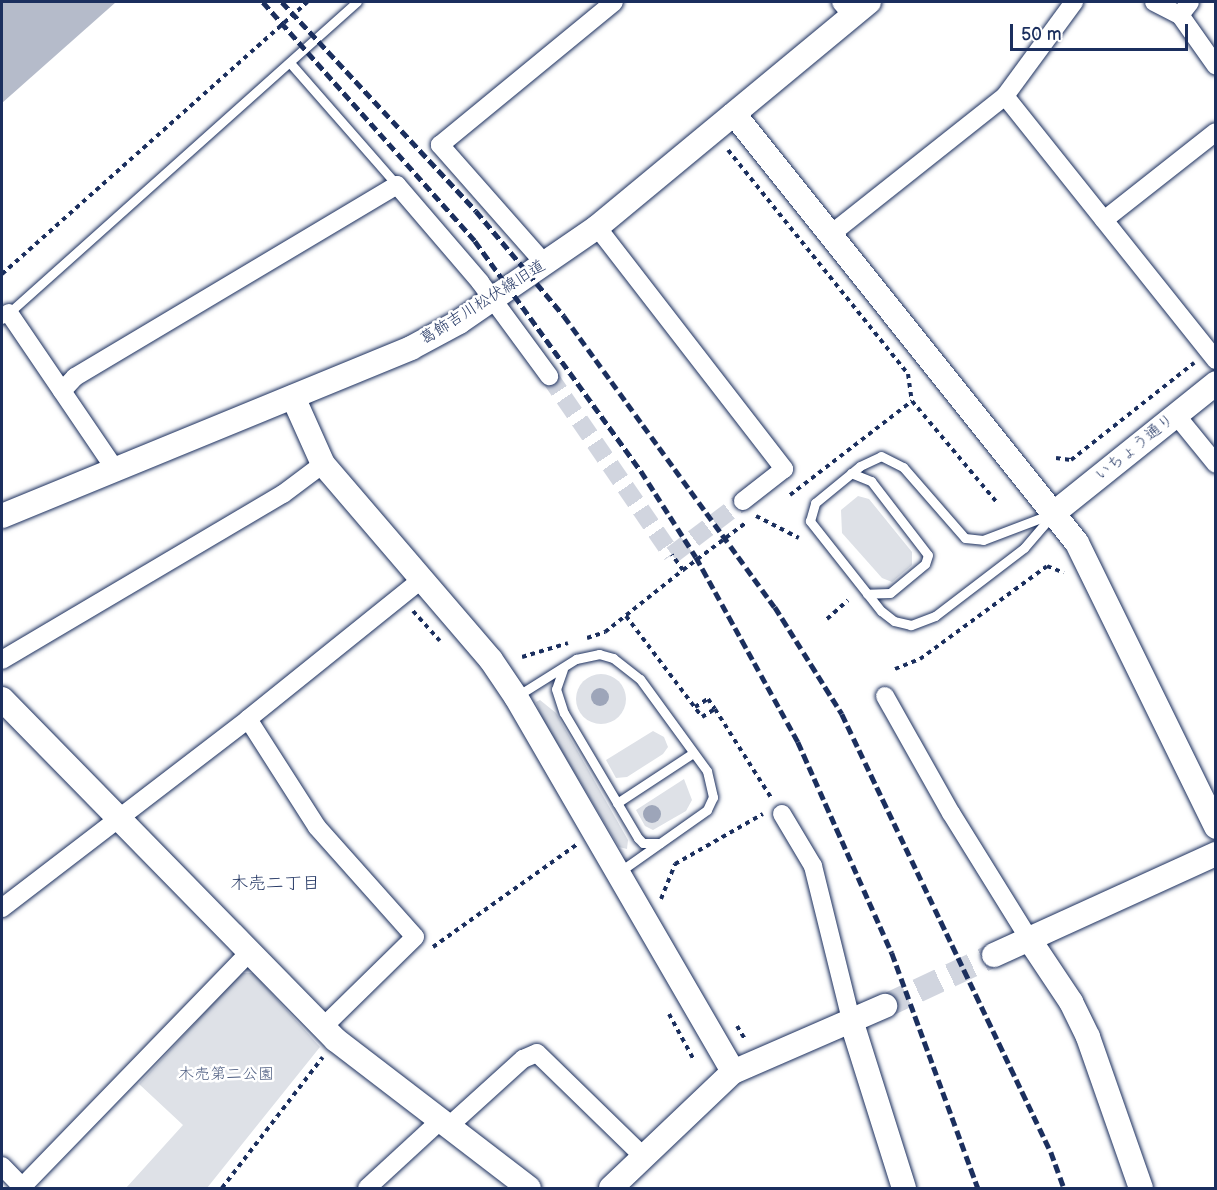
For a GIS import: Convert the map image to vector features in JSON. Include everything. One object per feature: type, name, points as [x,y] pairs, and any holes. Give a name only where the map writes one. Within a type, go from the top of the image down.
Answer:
[{"type":"street","points":[[545,264],[440,145],[614,2]]},
{"type":"street","points":[[831,234],[1005,96],[1074,2]]},
{"type":"street","points":[[1154,2],[1185,8],[1215,66]]},
{"type":"street","name":"葛飾吉川松伏線旧道","points":[[2,516],[411,348],[494,300],[597,227],[734,114],[854,6]]},
{"type":"street","points":[[1005,96],[1212,355]]},
{"type":"street","points":[[734,114],[1054,513],[1084,555],[1215,827]]},
{"type":"street","points":[[1104,220],[1215,132]]},
{"type":"street","points":[[62,391],[75,377],[397,184],[494,300],[549,376]]},
{"type":"street","points":[[597,227],[784,469],[744,501]]},
{"type":"street","points":[[5,316],[62,391],[115,469]]},
{"type":"street","name":"いちょう通り","points":[[1054,513],[1215,383]]},
{"type":"street","points":[[293,398],[323,464],[422,579],[516,697],[733,1072]]},
{"type":"street","points":[[1176,415],[1215,464]]},
{"type":"street","points":[[2,660],[283,494],[323,464]]},
{"type":"street","points":[[2,908],[248,719],[422,579]]},
{"type":"street","points":[[885,696],[951,813],[1071,1002],[1088,1036],[1142,1188]]},
{"type":"street","points":[[2,699],[329,1034],[529,1188]]},
{"type":"street","points":[[248,719],[317,827],[415,937],[329,1034]]},
{"type":"street","points":[[779,810],[813,866],[851,1020],[898,1185]]},
{"type":"street","points":[[994,955],[1215,854]]},
{"type":"street","points":[[2,1166],[22,1187],[249,953]]},
{"type":"street","points":[[611,1188],[733,1072],[885,1006]]},
{"type":"street","points":[[367,1188],[523,1059],[537,1053],[643,1156]]},
{"type":"lane","points":[[5,316],[291,64],[357,2]]},
{"type":"lane","points":[[291,64],[397,184]]},
{"type":"lane","points":[[869,459],[890,459],[903,467],[957,532],[973,541],[1054,513],[1024,548],[923,623],[911,625],[894,621],[867,594],[810,521],[815,503],[869,459]]},
{"type":"lane","points":[[851,473],[871,480],[928,555],[925,564],[890,593],[867,594]]},
{"type":"lane","points":[[516,697],[567,664],[599,654],[625,664],[693,753],[713,785],[713,797],[701,815],[619,872]]},
{"type":"lane","points":[[567,664],[559,673],[557,698],[638,838],[652,844],[663,843]]},
{"type":"lane","points":[[617,803],[693,753]]},
{"type":"path","points":[[2,274],[307,2]]},
{"type":"path","points":[[728,150],[908,374],[912,401]]},
{"type":"path","points":[[1056,458],[1071,460],[1212,355]]},
{"type":"path","points":[[585,638],[605,632],[756,516],[799,538]]},
{"type":"path","points":[[672,555],[683,570]]},
{"type":"path","points":[[895,669],[920,659],[1047,566],[1063,570],[1068,580]]},
{"type":"path","points":[[826,619],[848,600]]},
{"type":"path","points":[[406,604],[443,644]]},
{"type":"path","points":[[626,616],[702,717],[715,709]]},
{"type":"path","points":[[522,657],[574,641]]},
{"type":"path","points":[[660,902],[675,864],[779,810],[708,699],[695,707]]},
{"type":"path","points":[[571,835],[582,855]]},
{"type":"path","points":[[423,953],[577,845]]},
{"type":"path","points":[[666,1009],[694,1060]]},
{"type":"path","points":[[734,1021],[746,1041]]},
{"type":"path","points":[[222,1188],[329,1034]]},
{"type":"green space","points":[[858,496],[869,499],[912,552],[912,565],[892,582],[882,578],[842,533],[841,510]]},
{"type":"green space","points":[[596,674],[606,674],[619,681],[626,694],[626,704],[619,717],[606,724],[596,724],[587,720],[580,713],[576,704],[576,694],[580,685],[587,678]]},
{"type":"green space","points":[[540,700],[556,713],[628,840],[627,849],[619,847],[541,716],[536,702]]},
{"type":"green space","points":[[653,731],[664,737],[668,747],[663,754],[627,777],[616,778],[606,760]]},
{"type":"green space","points":[[684,779],[692,800],[686,811],[653,830],[645,826],[636,810]]},
{"type":"green space","name":"木売第二公園","points":[[241,973],[253,973],[320,1047],[207,1188],[126,1188],[183,1125],[139,1084]]},
{"type":"water","points":[[2,2],[116,2],[2,103]]},
{"type":"tunnel","points":[[549,376],[672,555],[743,501]]},
{"type":"tunnel","points":[[885,1006],[994,955]]},
{"type":"railway","points":[[263,2],[475,241],[641,471],[696,557],[798,742],[892,953],[978,1188]]},
{"type":"railway","points":[[282,2],[476,211],[564,316],[775,607],[842,714],[1051,1152],[1064,1188]]},
{"type":"district","name":"木売二丁目","points":[[275,884]]}]
